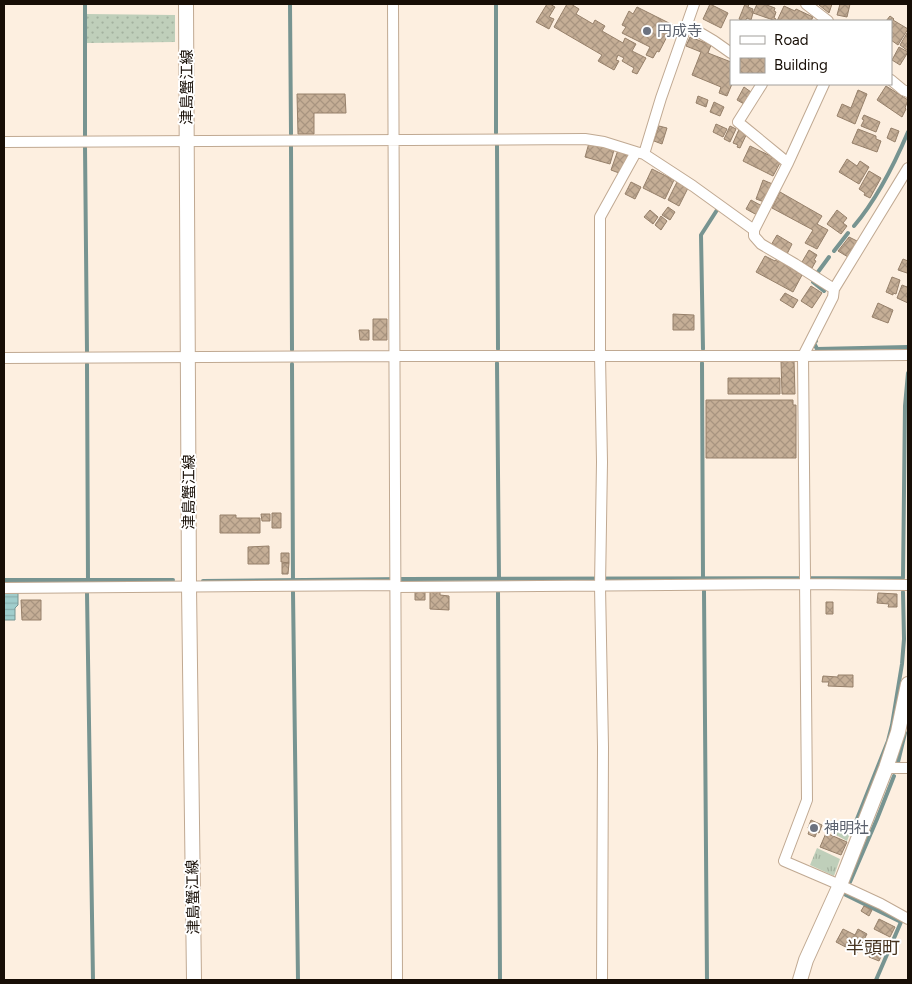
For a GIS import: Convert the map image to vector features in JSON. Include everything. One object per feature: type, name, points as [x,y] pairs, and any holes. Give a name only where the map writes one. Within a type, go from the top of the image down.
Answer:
[{"type":"main road","name":"津島蟹江線","points":[[186,4],[189,586],[194,980]]},
{"type":"main road","points":[[800,980],[806,960],[840,884],[886,768],[898,732],[908,684]]},
{"type":"street","points":[[393,4],[397,980]]},
{"type":"street","points":[[602,980],[600,217],[640,153],[694,4]]},
{"type":"street","points":[[806,4],[827,20]]},
{"type":"street","points":[[687,25],[730,52]]},
{"type":"street","points":[[892,81],[908,92]]},
{"type":"street","points":[[761,85],[738,122],[788,163]]},
{"type":"street","points":[[824,85],[788,163],[754,230],[754,236],[761,244],[834,289]]},
{"type":"street","points":[[4,142],[585,139],[604,142],[640,153],[693,186],[754,230]]},
{"type":"street","points":[[908,168],[834,289],[833,297],[804,356],[808,800],[784,861],[840,884],[908,920]]},
{"type":"street","points":[[4,358],[908,355]]},
{"type":"street","points":[[4,588],[396,583],[600,586],[806,580],[908,585]]},
{"type":"street","points":[[886,768],[908,768]]},
{"type":"green space","points":[[87,14],[175,15],[175,42],[87,43]]},
{"type":"green space","points":[[833,818],[851,831],[847,841],[827,830]]},
{"type":"green space","points":[[817,848],[840,859],[834,876],[810,865]]},
{"type":"water","points":[[4,593],[18,593],[15,620],[4,620]]},
{"type":"building","points":[[547,4],[555,7],[549,17],[554,19],[549,29],[536,22]]},
{"type":"building","points":[[567,4],[571,4],[579,9],[576,14],[593,24],[595,20],[605,26],[602,31],[623,43],[625,38],[636,44],[632,51],[646,58],[637,74],[632,72],[634,68],[622,61],[624,58],[618,55],[616,60],[619,61],[614,70],[598,61],[602,55],[554,27]]},
{"type":"building","points":[[710,4],[728,13],[721,28],[703,19]]},
{"type":"building","points":[[745,4],[749,4],[748,7],[753,9],[751,20],[747,18],[746,20],[739,19]]},
{"type":"building","points":[[757,4],[764,4],[775,8],[774,18],[776,20],[773,20],[753,13]]},
{"type":"building","points":[[832,4],[829,13],[819,5]]},
{"type":"building","points":[[840,4],[850,4],[847,17],[837,15]]},
{"type":"building","points":[[784,6],[813,17],[812,20],[777,20]]},
{"type":"building","points":[[637,7],[673,25],[659,52],[657,51],[653,58],[646,55],[650,47],[622,33],[626,27],[622,25],[629,11],[633,14]]},
{"type":"building","points":[[890,16],[908,29],[898,45],[892,41],[892,20],[887,20]]},
{"type":"building","points":[[908,34],[908,51],[900,45]]},
{"type":"building","points":[[690,37],[711,45],[708,53],[730,62],[730,85],[732,85],[727,96],[719,93],[721,87],[692,75],[701,52],[686,46]]},
{"type":"building","points":[[899,47],[908,52],[900,65],[892,60]]},
{"type":"building","points":[[886,86],[908,100],[902,117],[877,100]]},
{"type":"building","points":[[744,87],[751,92],[744,104],[737,100]]},
{"type":"building","points":[[858,90],[867,94],[855,124],[837,116],[842,104],[851,108]]},
{"type":"building","points":[[297,94],[345,94],[346,113],[314,113],[314,134],[298,134]]},
{"type":"building","points":[[698,96],[708,100],[706,107],[696,103]]},
{"type":"building","points":[[714,102],[724,107],[720,116],[710,112]]},
{"type":"building","points":[[864,115],[880,122],[876,132],[861,126]]},
{"type":"building","points":[[716,124],[727,129],[723,137],[713,132]]},
{"type":"building","points":[[659,126],[667,128],[662,144],[654,141]]},
{"type":"building","points":[[730,126],[736,129],[730,142],[724,139]]},
{"type":"building","points":[[740,127],[748,131],[740,148],[733,143]]},
{"type":"building","points":[[891,128],[899,131],[895,142],[887,138]]},
{"type":"building","points":[[858,129],[876,136],[876,139],[881,141],[877,152],[852,143]]},
{"type":"building","points":[[589,143],[614,150],[610,164],[585,157]]},
{"type":"building","points":[[750,146],[781,161],[773,176],[743,161]]},
{"type":"building","points":[[618,150],[629,153],[619,173],[611,170]]},
{"type":"building","points":[[847,159],[857,166],[860,161],[869,167],[859,184],[839,172]]},
{"type":"building","points":[[652,169],[674,180],[665,199],[643,188]]},
{"type":"building","points":[[869,171],[881,178],[870,198],[859,189]]},
{"type":"building","points":[[763,180],[775,185],[767,203],[756,199]]},
{"type":"building","points":[[631,182],[641,187],[635,199],[625,194]]},
{"type":"building","points":[[677,182],[688,188],[679,206],[668,200]]},
{"type":"building","points":[[780,192],[822,216],[817,224],[828,230],[817,249],[805,243],[813,230],[772,208]]},
{"type":"building","points":[[751,200],[762,206],[757,215],[746,209]]},
{"type":"building","points":[[668,207],[675,212],[670,220],[662,215]]},
{"type":"building","points":[[650,210],[658,217],[653,224],[644,217]]},
{"type":"building","points":[[837,210],[847,218],[843,223],[847,226],[841,234],[827,224]]},
{"type":"building","points":[[661,216],[667,221],[661,230],[655,225]]},
{"type":"building","points":[[777,235],[792,244],[787,254],[771,245]]},
{"type":"building","points":[[849,237],[857,241],[848,257],[838,251]]},
{"type":"building","points":[[809,250],[817,255],[812,268],[802,262]]},
{"type":"building","points":[[765,256],[775,261],[780,261],[802,275],[793,292],[756,272]]},
{"type":"building","points":[[903,259],[908,261],[907,273],[898,270]]},
{"type":"building","points":[[892,277],[900,280],[896,294],[893,293],[893,295],[886,292]]},
{"type":"building","points":[[902,285],[907,287],[908,285],[908,303],[897,298]]},
{"type":"building","points":[[811,286],[822,293],[812,308],[801,301]]},
{"type":"building","points":[[785,293],[798,300],[793,308],[780,300]]},
{"type":"building","points":[[878,303],[893,310],[888,323],[872,317]]},
{"type":"building","points":[[673,314],[694,315],[694,330],[673,330]]},
{"type":"building","points":[[373,319],[387,319],[387,340],[373,340]]},
{"type":"building","points":[[359,330],[369,330],[369,340],[360,340]]},
{"type":"building","points":[[781,361],[794,361],[795,394],[782,394]]},
{"type":"building","points":[[728,378],[780,378],[780,394],[728,394]]},
{"type":"building","points":[[706,400],[793,400],[793,405],[796,405],[796,458],[706,458]]},
{"type":"building","points":[[272,513],[281,513],[281,528],[272,528]]},
{"type":"building","points":[[261,514],[270,514],[270,521],[262,521]]},
{"type":"building","points":[[220,515],[236,515],[236,518],[260,518],[260,533],[220,533]]},
{"type":"building","points":[[269,546],[269,564],[248,564],[248,547]]},
{"type":"building","points":[[281,553],[289,553],[289,563],[281,562]]},
{"type":"building","points":[[282,563],[289,563],[288,574],[282,574]]},
{"type":"building","points":[[415,590],[425,591],[425,600],[415,600]]},
{"type":"building","points":[[430,590],[440,591],[440,595],[449,596],[449,610],[430,609]]},
{"type":"building","points":[[878,593],[897,594],[897,607],[888,607],[889,604],[877,603]]},
{"type":"building","points":[[21,600],[41,600],[41,620],[22,620]]},
{"type":"building","points":[[826,602],[833,602],[833,614],[826,614]]},
{"type":"building","points":[[838,675],[853,675],[853,687],[828,686],[829,682],[822,682],[823,676],[838,677]]},
{"type":"building","points":[[811,820],[822,825],[815,837],[808,834]]},
{"type":"building","points":[[826,833],[847,842],[841,855],[820,847]]},
{"type":"building","points":[[864,906],[872,910],[869,916],[861,911]]},
{"type":"building","points":[[879,919],[895,927],[890,937],[874,929]]},
{"type":"building","points":[[843,929],[855,935],[858,929],[867,934],[857,953],[836,942]]},
{"type":"building","points":[[877,939],[887,943],[879,961],[869,957]]},
{"type":"waterway","points":[[85,4],[85,137]]},
{"type":"waterway","points":[[290,4],[291,134]]},
{"type":"waterway","points":[[496,4],[496,133]]},
{"type":"waterway","points":[[854,226],[870,205],[884,181],[908,132]]},
{"type":"waterway","points":[[497,145],[498,349]]},
{"type":"waterway","points":[[85,146],[87,352]]},
{"type":"waterway","points":[[291,146],[292,350]]},
{"type":"waterway","points":[[703,349],[701,235],[717,210]]},
{"type":"waterway","points":[[834,251],[848,233]]},
{"type":"waterway","points":[[818,272],[829,257]]},
{"type":"waterway","points":[[813,282],[824,291]]},
{"type":"waterway","points":[[816,341],[814,343],[817,349],[908,347]]},
{"type":"waterway","points":[[497,363],[499,580]]},
{"type":"waterway","points":[[702,363],[703,579]]},
{"type":"waterway","points":[[87,364],[88,582]]},
{"type":"waterway","points":[[292,364],[293,582]]},
{"type":"waterway","points":[[203,581],[903,578],[905,406],[908,373]]},
{"type":"waterway","points":[[4,580],[173,580]]},
{"type":"waterway","points":[[498,591],[500,980]]},
{"type":"waterway","points":[[704,591],[707,980]]},
{"type":"waterway","points":[[293,592],[298,980]]},
{"type":"waterway","points":[[855,824],[888,741],[892,725],[902,664],[904,639],[903,592]]},
{"type":"waterway","points":[[87,593],[93,980]]},
{"type":"waterway","points":[[898,762],[905,733]]},
{"type":"waterway","points":[[850,882],[894,776]]},
{"type":"waterway","points":[[846,895],[901,922],[876,980]]},
{"type":"place","name":"円成寺","points":[[647,31]]},
{"type":"place","name":"神明社","points":[[814,828]]},
{"type":"district","name":"半頭町","points":[[873,948]]}]
